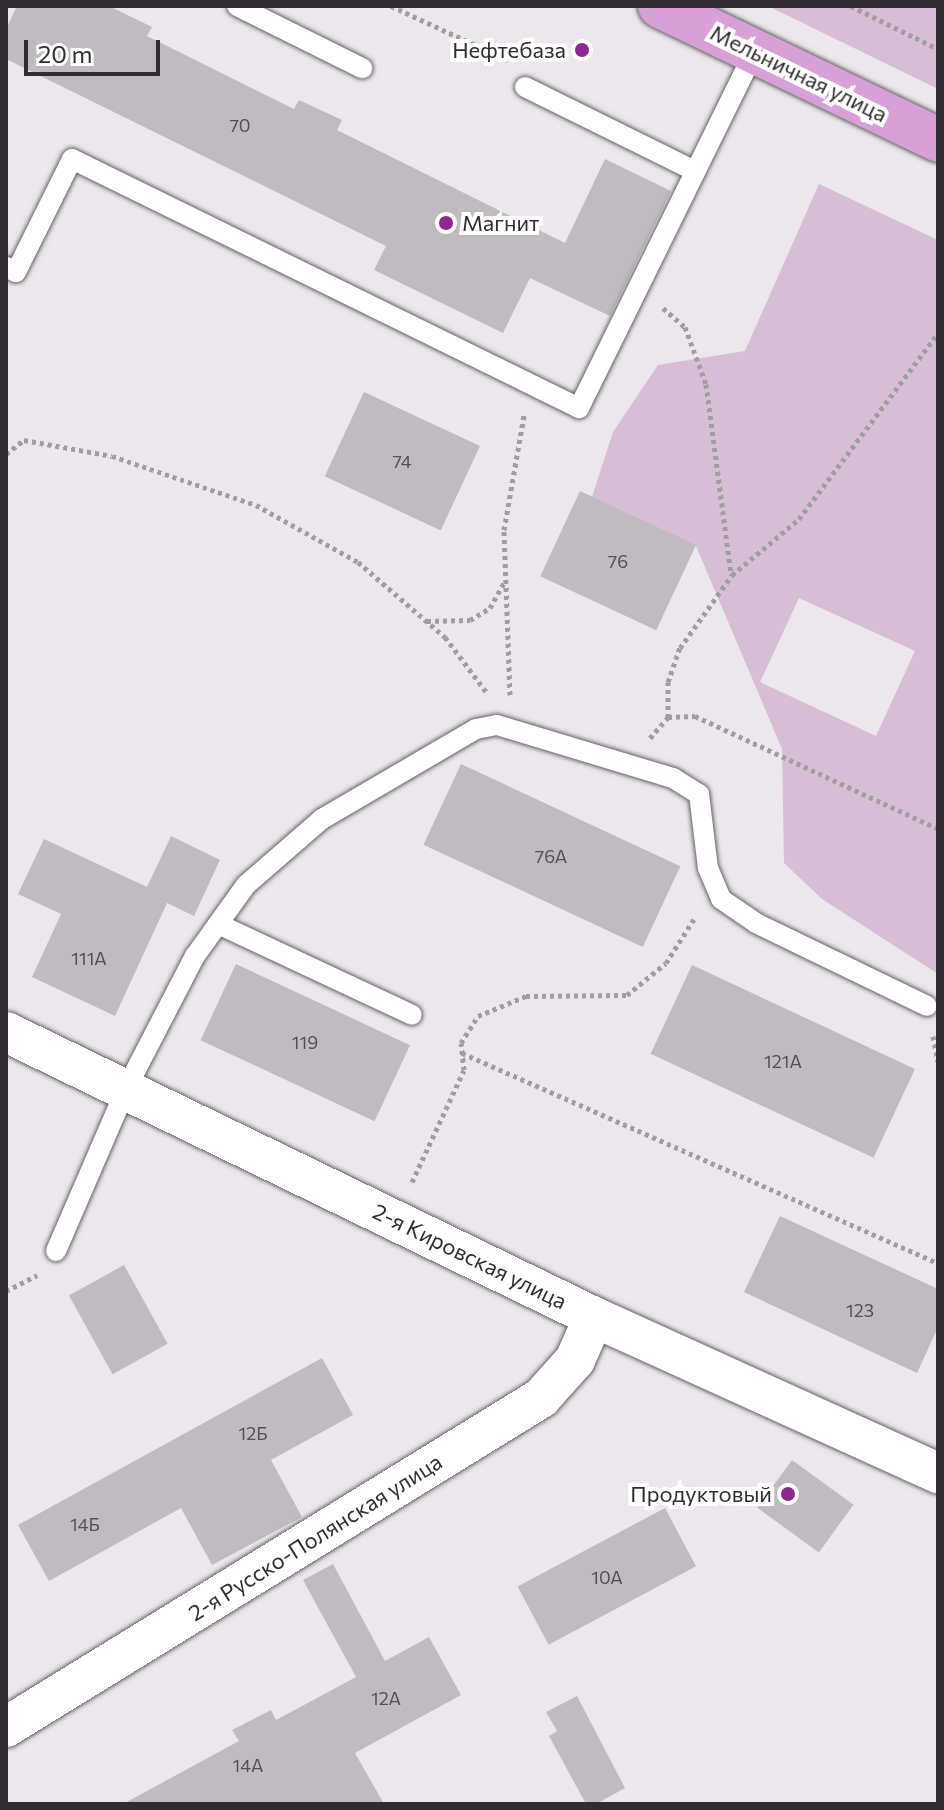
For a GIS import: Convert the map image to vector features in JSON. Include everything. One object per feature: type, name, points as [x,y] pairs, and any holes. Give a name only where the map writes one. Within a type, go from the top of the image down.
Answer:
[{"type":"main road","name":"Мельничная улица","points":[[660,6],[938,140]]},
{"type":"street","name":"2-я Кировская улица","points":[[6,1032],[127,1087],[594,1317],[935,1463]]},
{"type":"street","name":"2-я Русско-Полянская улица","points":[[6,1727],[541,1398],[575,1360],[594,1317]]},
{"type":"lane","points":[[237,6],[362,68]]},
{"type":"lane","points":[[6,267],[16,272],[72,159],[579,408],[754,52]]},
{"type":"lane","points":[[525,87],[695,171]]},
{"type":"lane","points":[[56,1251],[127,1087],[218,924],[246,885],[322,819],[476,729],[503,726],[631,762],[699,794],[715,886],[756,923],[927,1006]]},
{"type":"lane","points":[[218,924],[412,1015]]},
{"type":"path","points":[[391,6],[519,65]]},
{"type":"path","points":[[851,6],[938,49]]},
{"type":"path","points":[[639,287],[685,327],[706,384],[732,575]]},
{"type":"path","points":[[631,762],[668,717],[668,682],[680,648],[732,575],[799,519],[938,333]]},
{"type":"path","points":[[503,726],[504,530],[520,428]]},
{"type":"path","points":[[6,454],[24,440],[112,456],[256,505],[358,562],[426,621],[487,692],[503,726]]},
{"type":"path","points":[[426,621],[470,620],[490,608],[506,580]]},
{"type":"path","points":[[668,717],[695,716],[938,829]]},
{"type":"path","points":[[395,1220],[464,1070],[462,1053],[478,1016],[526,996],[627,995],[666,963],[715,886]]},
{"type":"path","points":[[462,1053],[938,1263]]},
{"type":"shaded area","points":[[768,6],[938,6],[938,89]]},
{"type":"shaded area","points":[[819,184],[938,240],[938,974],[822,899],[784,863],[782,749],[696,546],[592,497],[613,432],[658,365],[745,351]],"holes":[[[799,598],[915,651],[876,736],[760,682]]]},
{"type":"building","points":[[17,6],[109,6],[152,27],[147,36],[294,109],[299,100],[342,120],[337,130],[565,243],[605,159],[671,191],[610,316],[530,278],[503,333],[374,270],[386,246],[6,59],[6,29]]},
{"type":"building","points":[[364,392],[480,446],[441,530],[325,476]]},
{"type":"building","points":[[580,491],[696,545],[656,630],[540,576]]},
{"type":"building","points":[[461,764],[680,866],[643,947],[423,845]]},
{"type":"building","points":[[171,836],[220,860],[194,916],[167,903],[115,1016],[32,977],[61,914],[18,894],[44,839],[147,887]]},
{"type":"building","points":[[236,964],[410,1045],[375,1121],[201,1040]]},
{"type":"building","points":[[692,965],[915,1069],[874,1158],[651,1054]]},
{"type":"building","points":[[780,1216],[938,1289],[938,1327],[917,1373],[744,1292]]},
{"type":"building","points":[[124,1265],[168,1344],[113,1374],[69,1296]]},
{"type":"building","points":[[322,1358],[353,1415],[271,1460],[302,1517],[212,1565],[181,1508],[49,1581],[18,1525]]},
{"type":"building","points":[[792,1460],[853,1505],[819,1552],[757,1508]]},
{"type":"building","points":[[665,1508],[696,1566],[549,1645],[518,1586]]},
{"type":"building","points":[[333,1564],[385,1661],[429,1637],[461,1695],[355,1753],[384,1804],[123,1804],[239,1741],[232,1730],[271,1710],[276,1720],[356,1677],[303,1580]]},
{"type":"building","points":[[577,1696],[625,1788],[596,1804],[586,1804],[549,1736],[557,1731],[546,1712]]},
{"type":"place","name":"Нефтебаза","points":[[582,50]]},
{"type":"place","name":"Магнит","points":[[446,223]]},
{"type":"place","name":"Продуктовый","points":[[788,1494]]}]
